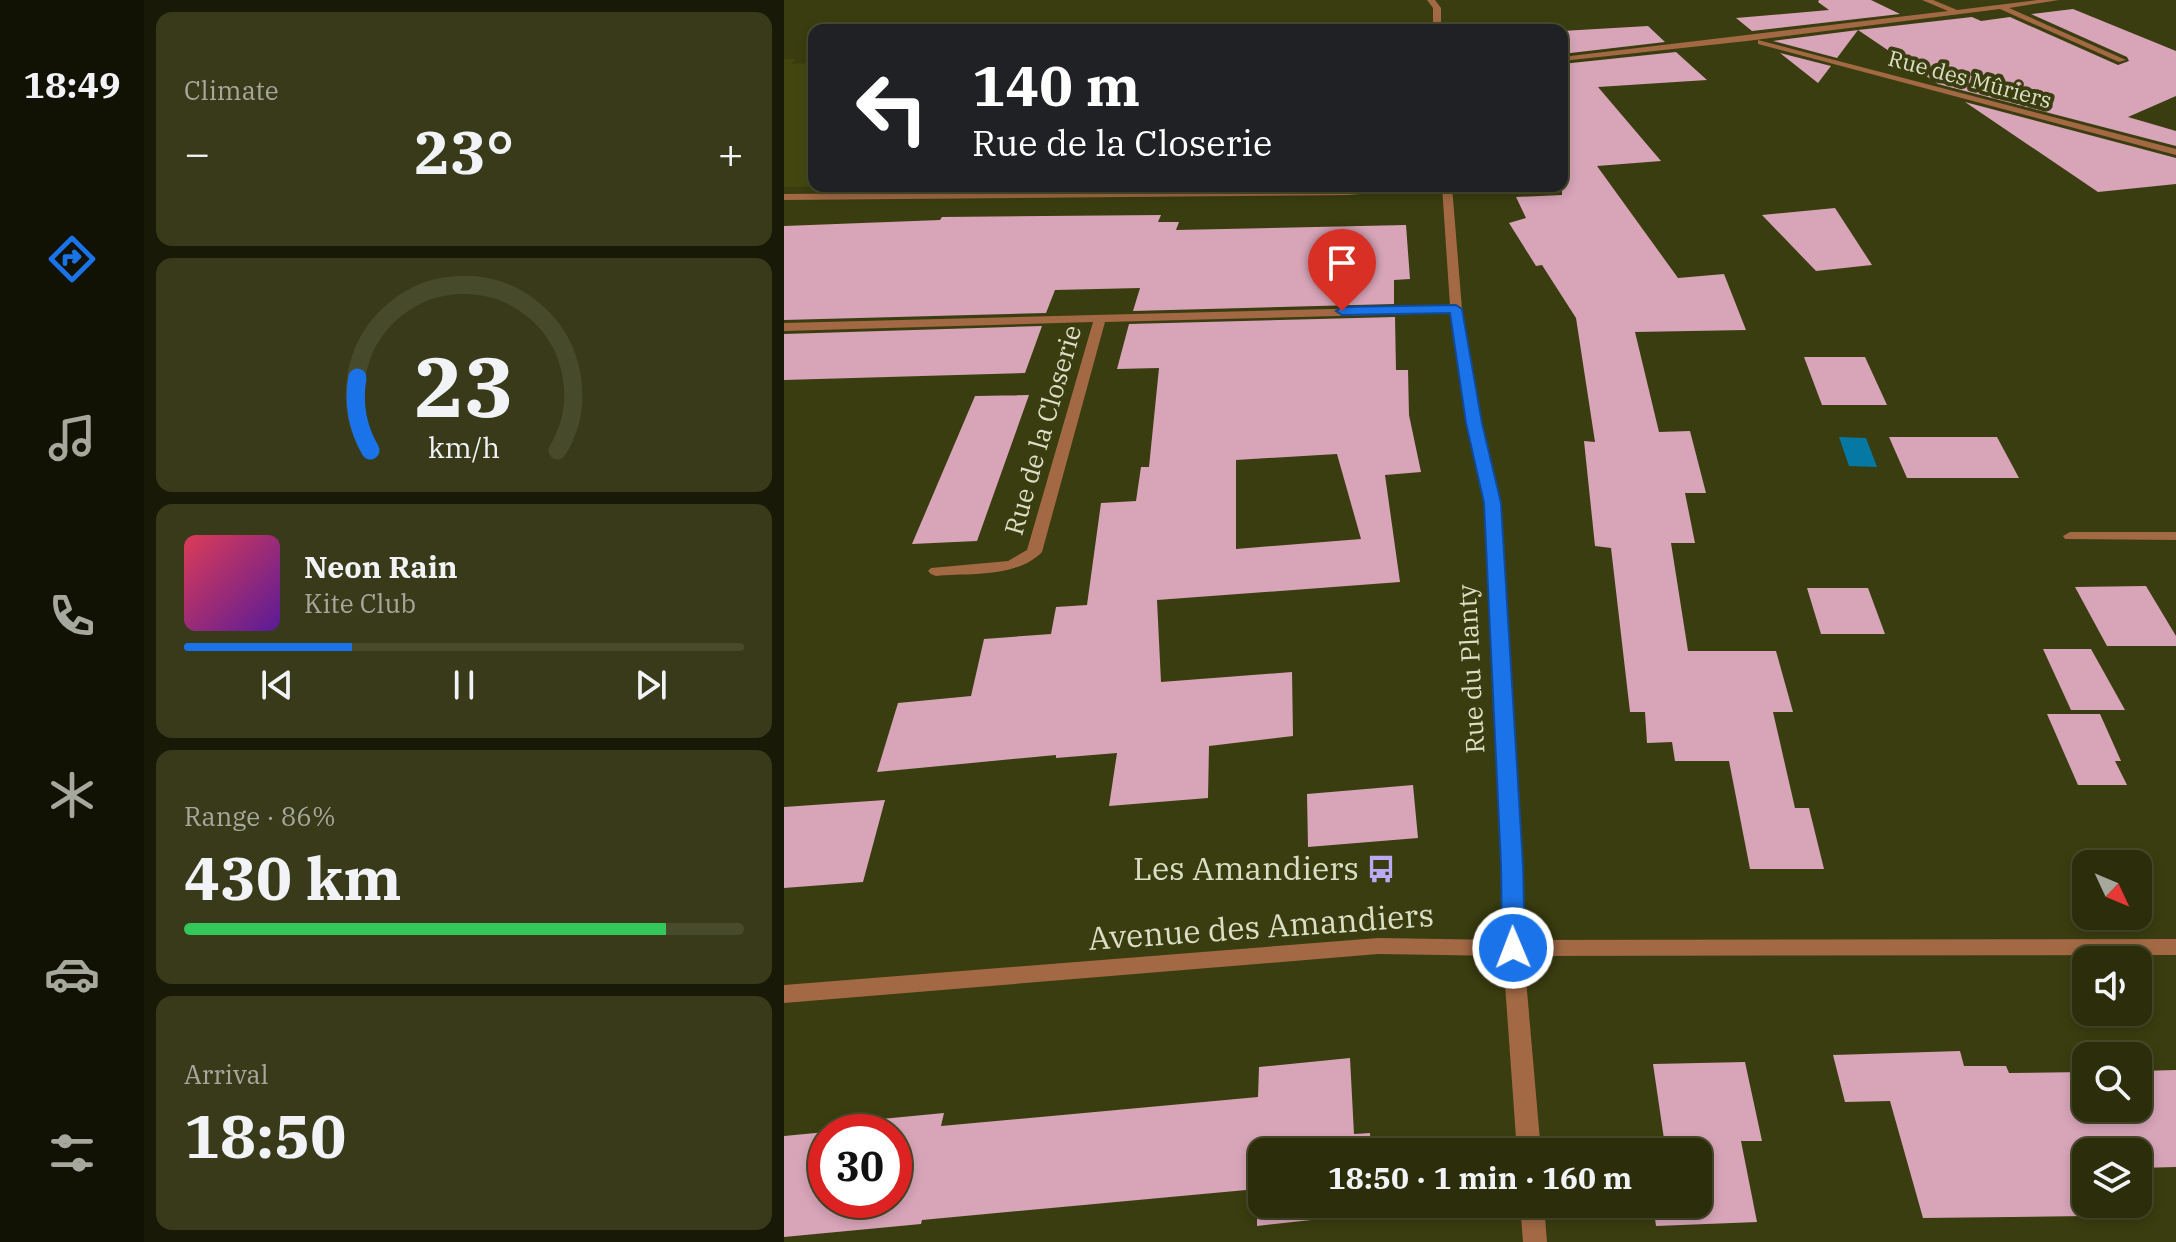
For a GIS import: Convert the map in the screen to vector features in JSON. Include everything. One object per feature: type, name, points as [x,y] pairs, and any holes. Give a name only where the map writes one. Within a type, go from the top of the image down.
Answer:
[{"type":"street","points":[[1431,0],[1437,7],[1437,24]]},
{"type":"street","points":[[1926,0],[1958,12]]},
{"type":"street","points":[[1568,58],[1755,40],[2055,0]]},
{"type":"street","points":[[2000,7],[2122,60]]},
{"type":"street","name":"Rue des Mûriers","points":[[1755,40],[2176,152]]},
{"type":"street","points":[[784,197],[1348,192]]},
{"type":"street","name":"Rue du Planty","points":[[1447,192],[1456,309],[1474,423],[1492,503],[1512,865],[1513,948],[1528,1138]]},
{"type":"street","name":"Rue de la Closerie","points":[[784,327],[1456,309]]},
{"type":"street","name":"Rue de la Closerie","points":[[936,571],[1009,565],[1034,552],[1100,317]]},
{"type":"street","points":[[2070,536],[2176,536]]},
{"type":"street","name":"Avenue des Amandiers","points":[[784,994],[1378,946],[2176,947]]},
{"type":"street","points":[[1533,1218],[1535,1242]]},
{"type":"shaded area","points":[[784,59],[796,59],[791,64],[808,63],[808,187],[784,187]]},
{"type":"water","points":[[1839,437],[1866,438],[1877,467],[1849,466]]},
{"type":"building","points":[[1819,0],[1871,0],[1900,14],[1752,31],[1736,18],[1829,10]]},
{"type":"building","points":[[2073,9],[2176,51],[2176,96],[2128,117],[2176,131],[2176,146],[1938,84],[1858,30],[1972,17],[1981,21],[2010,17],[2118,65],[2129,61],[2127,57],[2031,14]]},
{"type":"building","points":[[1648,26],[1665,42],[1568,53],[1568,31]]},
{"type":"building","points":[[1858,30],[1837,58],[1773,41]]},
{"type":"building","points":[[1676,52],[1707,80],[1598,87],[1661,161],[1597,166],[1678,278],[1724,274],[1746,330],[1635,332],[1659,432],[1690,431],[1706,493],[1685,493],[1695,543],[1671,543],[1688,651],[1776,651],[1793,712],[1773,712],[1795,808],[1809,808],[1824,869],[1750,869],[1729,761],[1675,761],[1672,742],[1647,743],[1645,712],[1630,712],[1611,548],[1595,546],[1584,441],[1595,442],[1576,318],[1542,265],[1536,266],[1509,223],[1526,218],[1516,197],[1562,195],[1562,192],[1568,192],[1568,63]]},
{"type":"building","points":[[1780,53],[1831,66],[1818,83]]},
{"type":"building","points":[[1965,102],[2176,158],[2176,184],[2098,192]]},
{"type":"building","points":[[1835,208],[1872,265],[1816,271],[1762,215]]},
{"type":"building","points":[[1161,215],[1158,222],[1179,222],[1176,230],[1406,225],[1410,279],[1394,280],[1394,304],[1133,311],[1140,288],[1055,290],[1046,313],[784,320],[784,226],[940,220],[942,217]]},
{"type":"building","points":[[1395,317],[1396,370],[1408,370],[1409,415],[1421,472],[1385,475],[1400,582],[1157,600],[1161,682],[1292,672],[1293,736],[1209,746],[1208,798],[1109,806],[1117,753],[1056,758],[1056,755],[877,772],[898,703],[971,696],[984,639],[1051,634],[1056,607],[1087,605],[1101,503],[1136,501],[1141,467],[1149,467],[1159,368],[1117,369],[1129,324]],"holes":[[[1337,454],[1361,539],[1236,549],[1236,460]]]},
{"type":"building","points":[[1042,326],[1025,373],[784,380],[784,334]]},
{"type":"building","points":[[1804,357],[1865,357],[1887,405],[1822,405]]},
{"type":"building","points":[[1029,395],[977,541],[912,544],[975,396]]},
{"type":"building","points":[[1889,437],[1997,437],[2019,478],[1907,478]]},
{"type":"building","points":[[2146,586],[2176,636],[2176,646],[2107,646],[2075,587]]},
{"type":"building","points":[[1807,588],[1868,588],[1885,634],[1821,634]]},
{"type":"building","points":[[2043,649],[2091,649],[2125,710],[2071,710]]},
{"type":"building","points":[[2047,714],[2100,714],[2121,761],[2115,761],[2127,785],[2078,785]]},
{"type":"building","points":[[1413,785],[1418,838],[1308,847],[1307,794]]},
{"type":"building","points":[[885,800],[863,882],[784,888],[784,807]]},
{"type":"building","points":[[1960,1051],[1964,1066],[2006,1066],[2009,1073],[2072,1072],[2072,1122],[2152,1122],[2152,1071],[2176,1070],[2176,1167],[2152,1168],[2152,1138],[2072,1138],[2072,1216],[1923,1218],[1890,1101],[1845,1102],[1833,1055]]},
{"type":"building","points":[[1350,1058],[1354,1134],[1370,1133],[1370,1138],[1248,1138],[1248,1190],[922,1220],[921,1224],[784,1237],[784,1136],[808,1134],[808,1218],[912,1218],[912,1116],[944,1113],[941,1126],[1258,1097],[1259,1067]]},
{"type":"building","points":[[1745,1062],[1762,1141],[1741,1141],[1757,1222],[1656,1226],[1655,1218],[1712,1218],[1712,1138],[1664,1138],[1653,1064]]},
{"type":"building","points":[[1257,1218],[1330,1218],[1257,1226]]},
{"type":"place","name":"Les Amandiers","points":[[1381,869]]},
{"type":"route","points":[[1342,311],[1456,309],[1474,423],[1492,503],[1512,865],[1513,948]]}]
